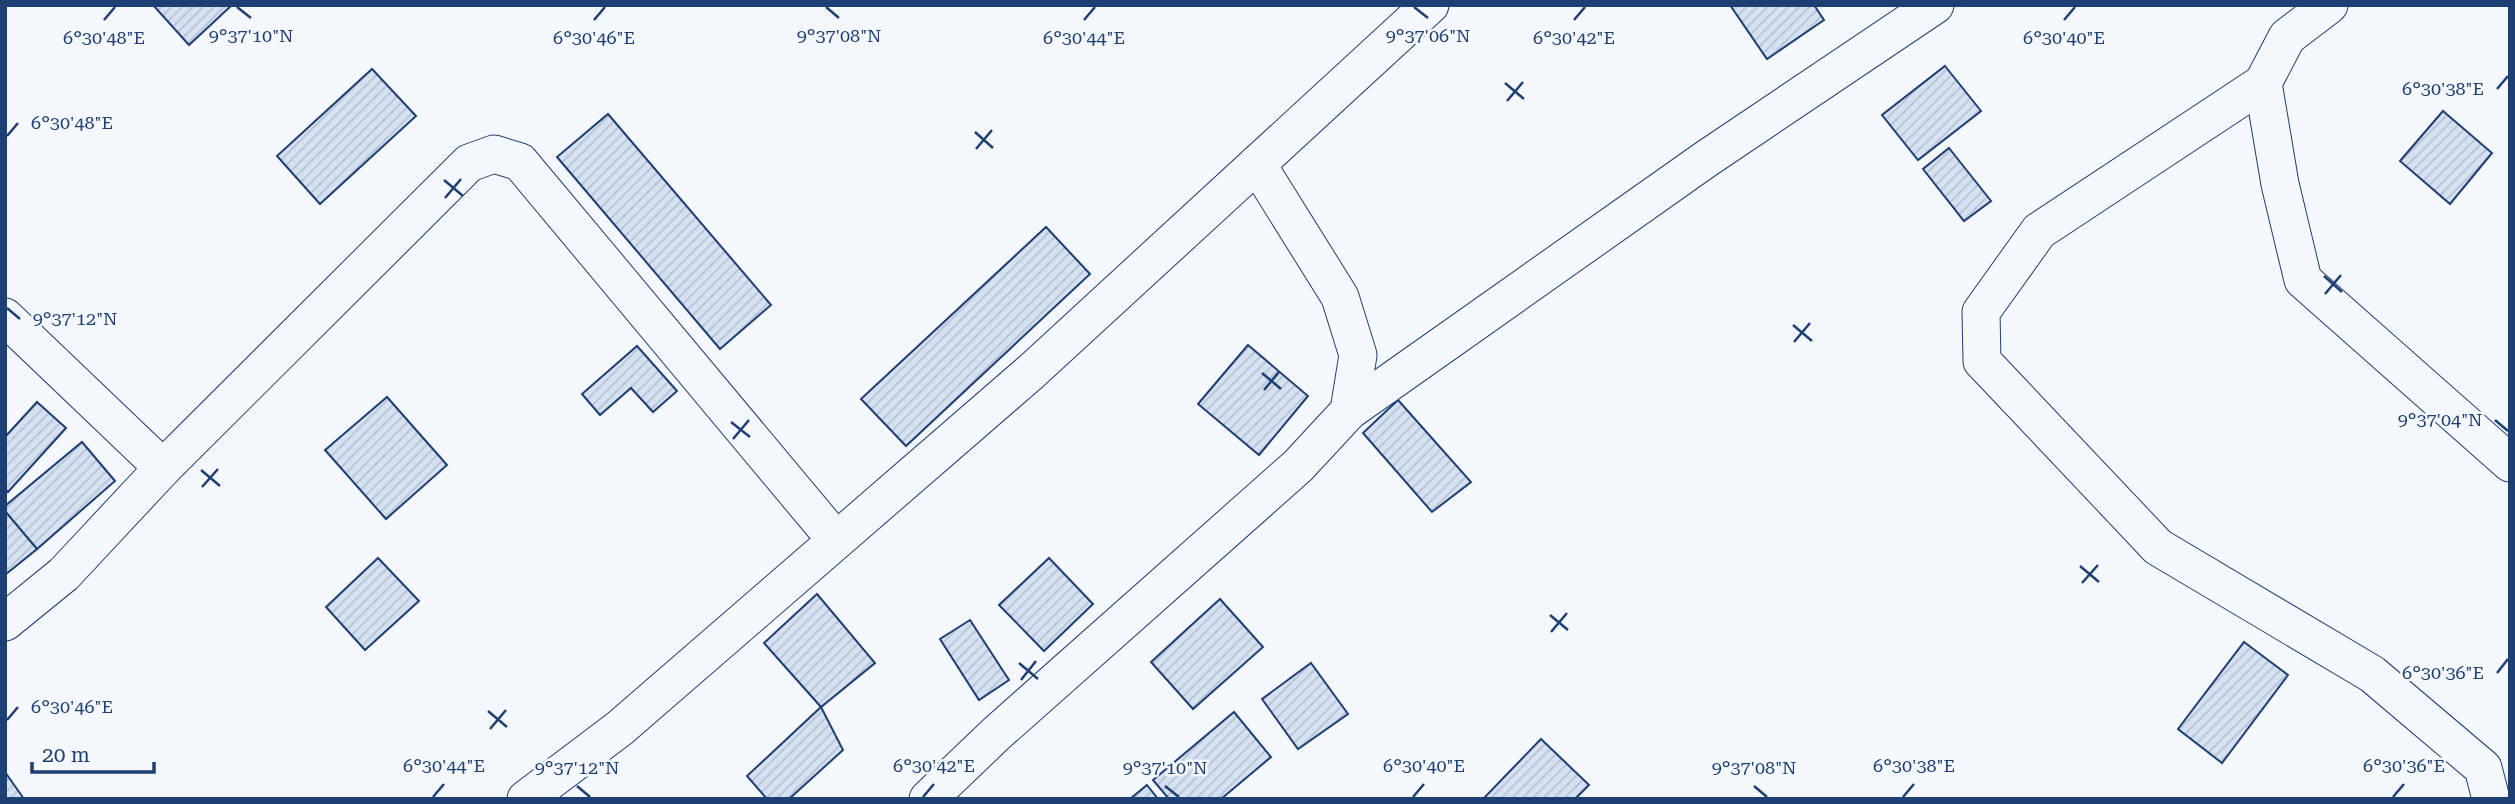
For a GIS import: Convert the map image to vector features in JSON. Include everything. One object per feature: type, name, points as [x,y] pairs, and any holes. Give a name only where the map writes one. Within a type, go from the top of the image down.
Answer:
[{"type":"street","points":[[526,799],[620,728],[1032,371],[1430,5]]},
{"type":"street","points":[[928,799],[997,733],[1298,466],[1349,411],[1706,159],[1935,5]]},
{"type":"street","points":[[2329,5],[2287,37],[2263,83],[2039,231],[1981,312],[1982,361],[2158,547],[2372,674],[2483,768],[2491,799]]},
{"type":"street","points":[[2263,83],[2280,184],[2303,280],[2510,463]]},
{"type":"street","points":[[5,622],[64,574],[163,468],[469,163],[494,154],[520,162],[835,539]]},
{"type":"street","points":[[1256,164],[1340,297],[1358,355],[1349,411]]},
{"type":"street","points":[[5,317],[163,468]]},
{"type":"building","points":[[153,5],[232,5],[189,45]]},
{"type":"building","points":[[1730,5],[1814,5],[1824,20],[1767,59]]},
{"type":"building","points":[[1945,66],[1981,111],[1918,160],[1882,115]]},
{"type":"building","points":[[372,69],[416,116],[320,204],[277,156]]},
{"type":"building","points":[[2443,111],[2492,153],[2450,204],[2400,161]]},
{"type":"building","points":[[608,114],[771,305],[720,349],[557,157]]},
{"type":"building","points":[[1949,148],[1991,201],[1964,221],[1923,169]]},
{"type":"building","points":[[1046,227],[1090,274],[906,446],[861,399]]},
{"type":"building","points":[[1248,345],[1308,396],[1259,455],[1198,404]]},
{"type":"building","points":[[637,346],[677,391],[653,412],[631,388],[600,415],[582,394]]},
{"type":"building","points":[[387,397],[447,465],[386,519],[325,450]]},
{"type":"building","points":[[1398,400],[1471,482],[1432,512],[1363,433]]},
{"type":"building","points":[[37,402],[66,428],[8,492],[5,489],[5,437]]},
{"type":"building","points":[[82,442],[115,481],[37,549],[5,512],[5,506]]},
{"type":"building","points":[[5,511],[37,549],[5,575]]},
{"type":"building","points":[[378,558],[419,601],[365,650],[326,607]]},
{"type":"building","points":[[1049,558],[1093,604],[1044,651],[999,605]]},
{"type":"building","points":[[817,594],[875,663],[821,707],[764,643]]},
{"type":"building","points":[[1220,599],[1263,647],[1193,709],[1151,662]]},
{"type":"building","points":[[970,620],[1009,680],[979,700],[940,639]]},
{"type":"building","points":[[2244,642],[2288,675],[2222,763],[2178,729]]},
{"type":"building","points":[[1311,663],[1348,714],[1298,749],[1262,699]]},
{"type":"building","points":[[821,707],[843,750],[789,799],[767,799],[747,776]]},
{"type":"building","points":[[1234,712],[1271,757],[1221,799],[1169,799],[1153,780]]},
{"type":"building","points":[[1541,739],[1589,785],[1575,799],[1483,799]]},
{"type":"building","points":[[5,772],[24,799],[5,799]]},
{"type":"building","points":[[1147,785],[1158,799],[1130,799]]}]
